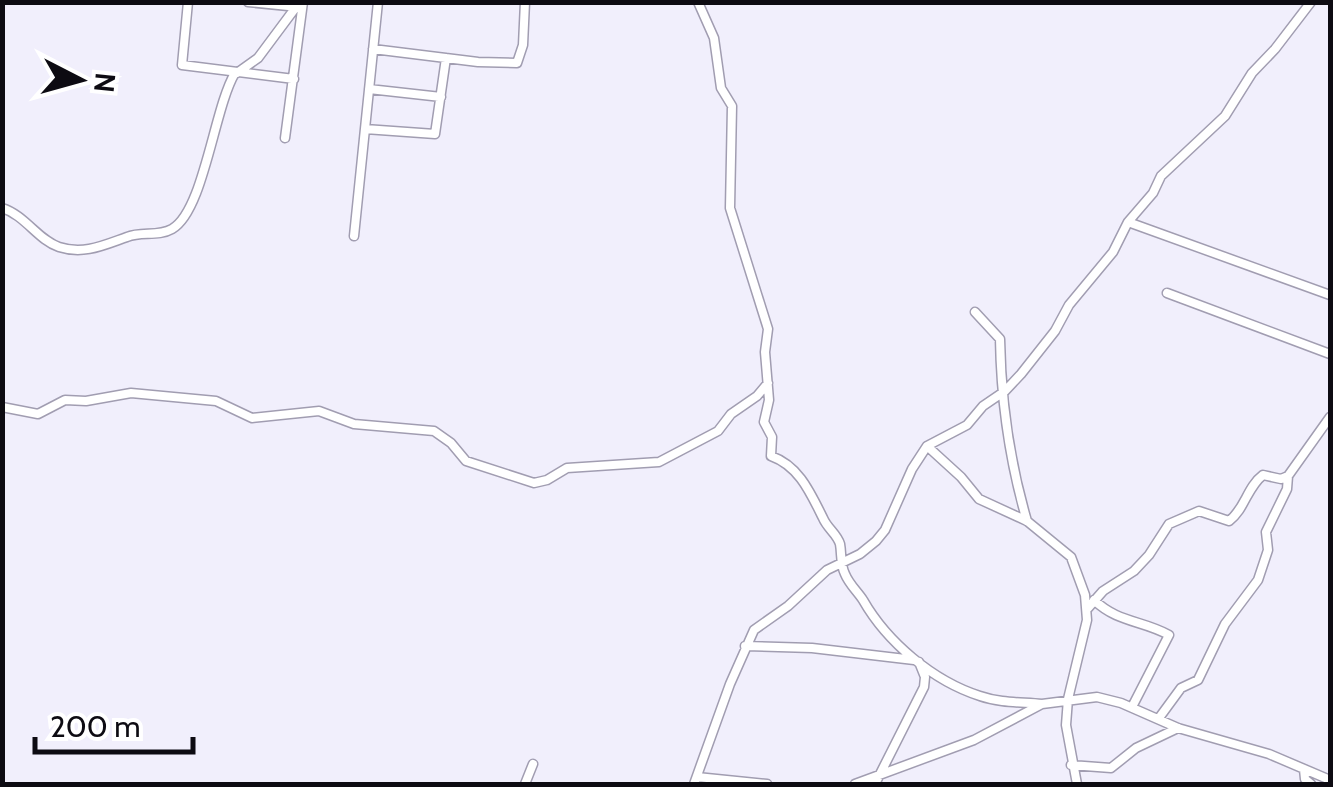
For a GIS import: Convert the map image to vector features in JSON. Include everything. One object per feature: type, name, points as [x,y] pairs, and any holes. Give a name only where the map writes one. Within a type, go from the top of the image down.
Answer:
[{"type":"street","points":[[188,2],[182,66],[294,78]]},
{"type":"street","points":[[248,2],[301,6]]},
{"type":"street","points":[[354,236],[378,2]]},
{"type":"street","points":[[373,49],[517,63],[523,44],[526,2]]},
{"type":"street","points":[[698,2],[712,32],[721,88],[732,106],[730,208],[768,330],[765,352],[769,400],[764,424],[772,437],[770,456],[788,462],[809,490],[838,540],[846,578],[872,616],[917,661],[946,680],[984,697],[1042,704],[1097,697],[1132,707],[1178,728],[1270,754],[1330,780]]},
{"type":"street","points":[[767,784],[695,781],[745,646],[760,624],[840,562],[866,550],[885,530],[912,469],[927,446],[967,424],[982,406],[1021,374],[1176,160],[1226,116],[1252,72],[1275,49],[1310,2]]},
{"type":"street","points":[[2,208],[50,243],[70,249],[101,248],[129,236],[158,234],[182,222],[202,176],[220,108],[236,73],[258,58],[301,6]]},
{"type":"street","points":[[285,138],[301,6]]},
{"type":"street","points":[[364,129],[434,134],[446,58]]},
{"type":"street","points":[[368,88],[441,97]]},
{"type":"street","points":[[1128,222],[1330,295]]},
{"type":"street","points":[[1166,293],[1330,354]]},
{"type":"street","points":[[974,312],[1000,339],[998,363],[1005,391],[1005,417],[1027,522]]},
{"type":"street","points":[[2,407],[38,414],[62,400],[86,401],[136,393],[216,401],[252,418],[319,411],[354,424],[431,430],[447,440],[466,462],[534,483],[567,468],[659,462],[718,431],[731,414],[768,383]]},
{"type":"street","points":[[745,405],[766,414]]},
{"type":"street","points":[[1159,718],[1181,688],[1198,680],[1226,621],[1258,580],[1268,550],[1266,532],[1287,489],[1288,476],[1330,417]]},
{"type":"street","points":[[927,446],[979,500],[1027,522],[1071,558],[1078,570],[1091,604],[1068,700],[1066,725],[1077,784]]},
{"type":"street","points":[[1091,604],[1149,555],[1172,522],[1199,511],[1228,521],[1238,514],[1258,479],[1288,476]]},
{"type":"street","points":[[1091,604],[1114,617],[1168,635],[1132,707]]},
{"type":"street","points":[[745,646],[812,648],[917,661]]},
{"type":"street","points":[[877,781],[924,687],[925,677],[917,661]]},
{"type":"street","points":[[854,784],[877,781],[974,740],[1042,704]]},
{"type":"street","points":[[1072,765],[1108,769],[1148,740],[1178,728]]},
{"type":"street","points":[[525,784],[532,764]]},
{"type":"street","points":[[1304,769],[1304,779],[1311,784]]}]
